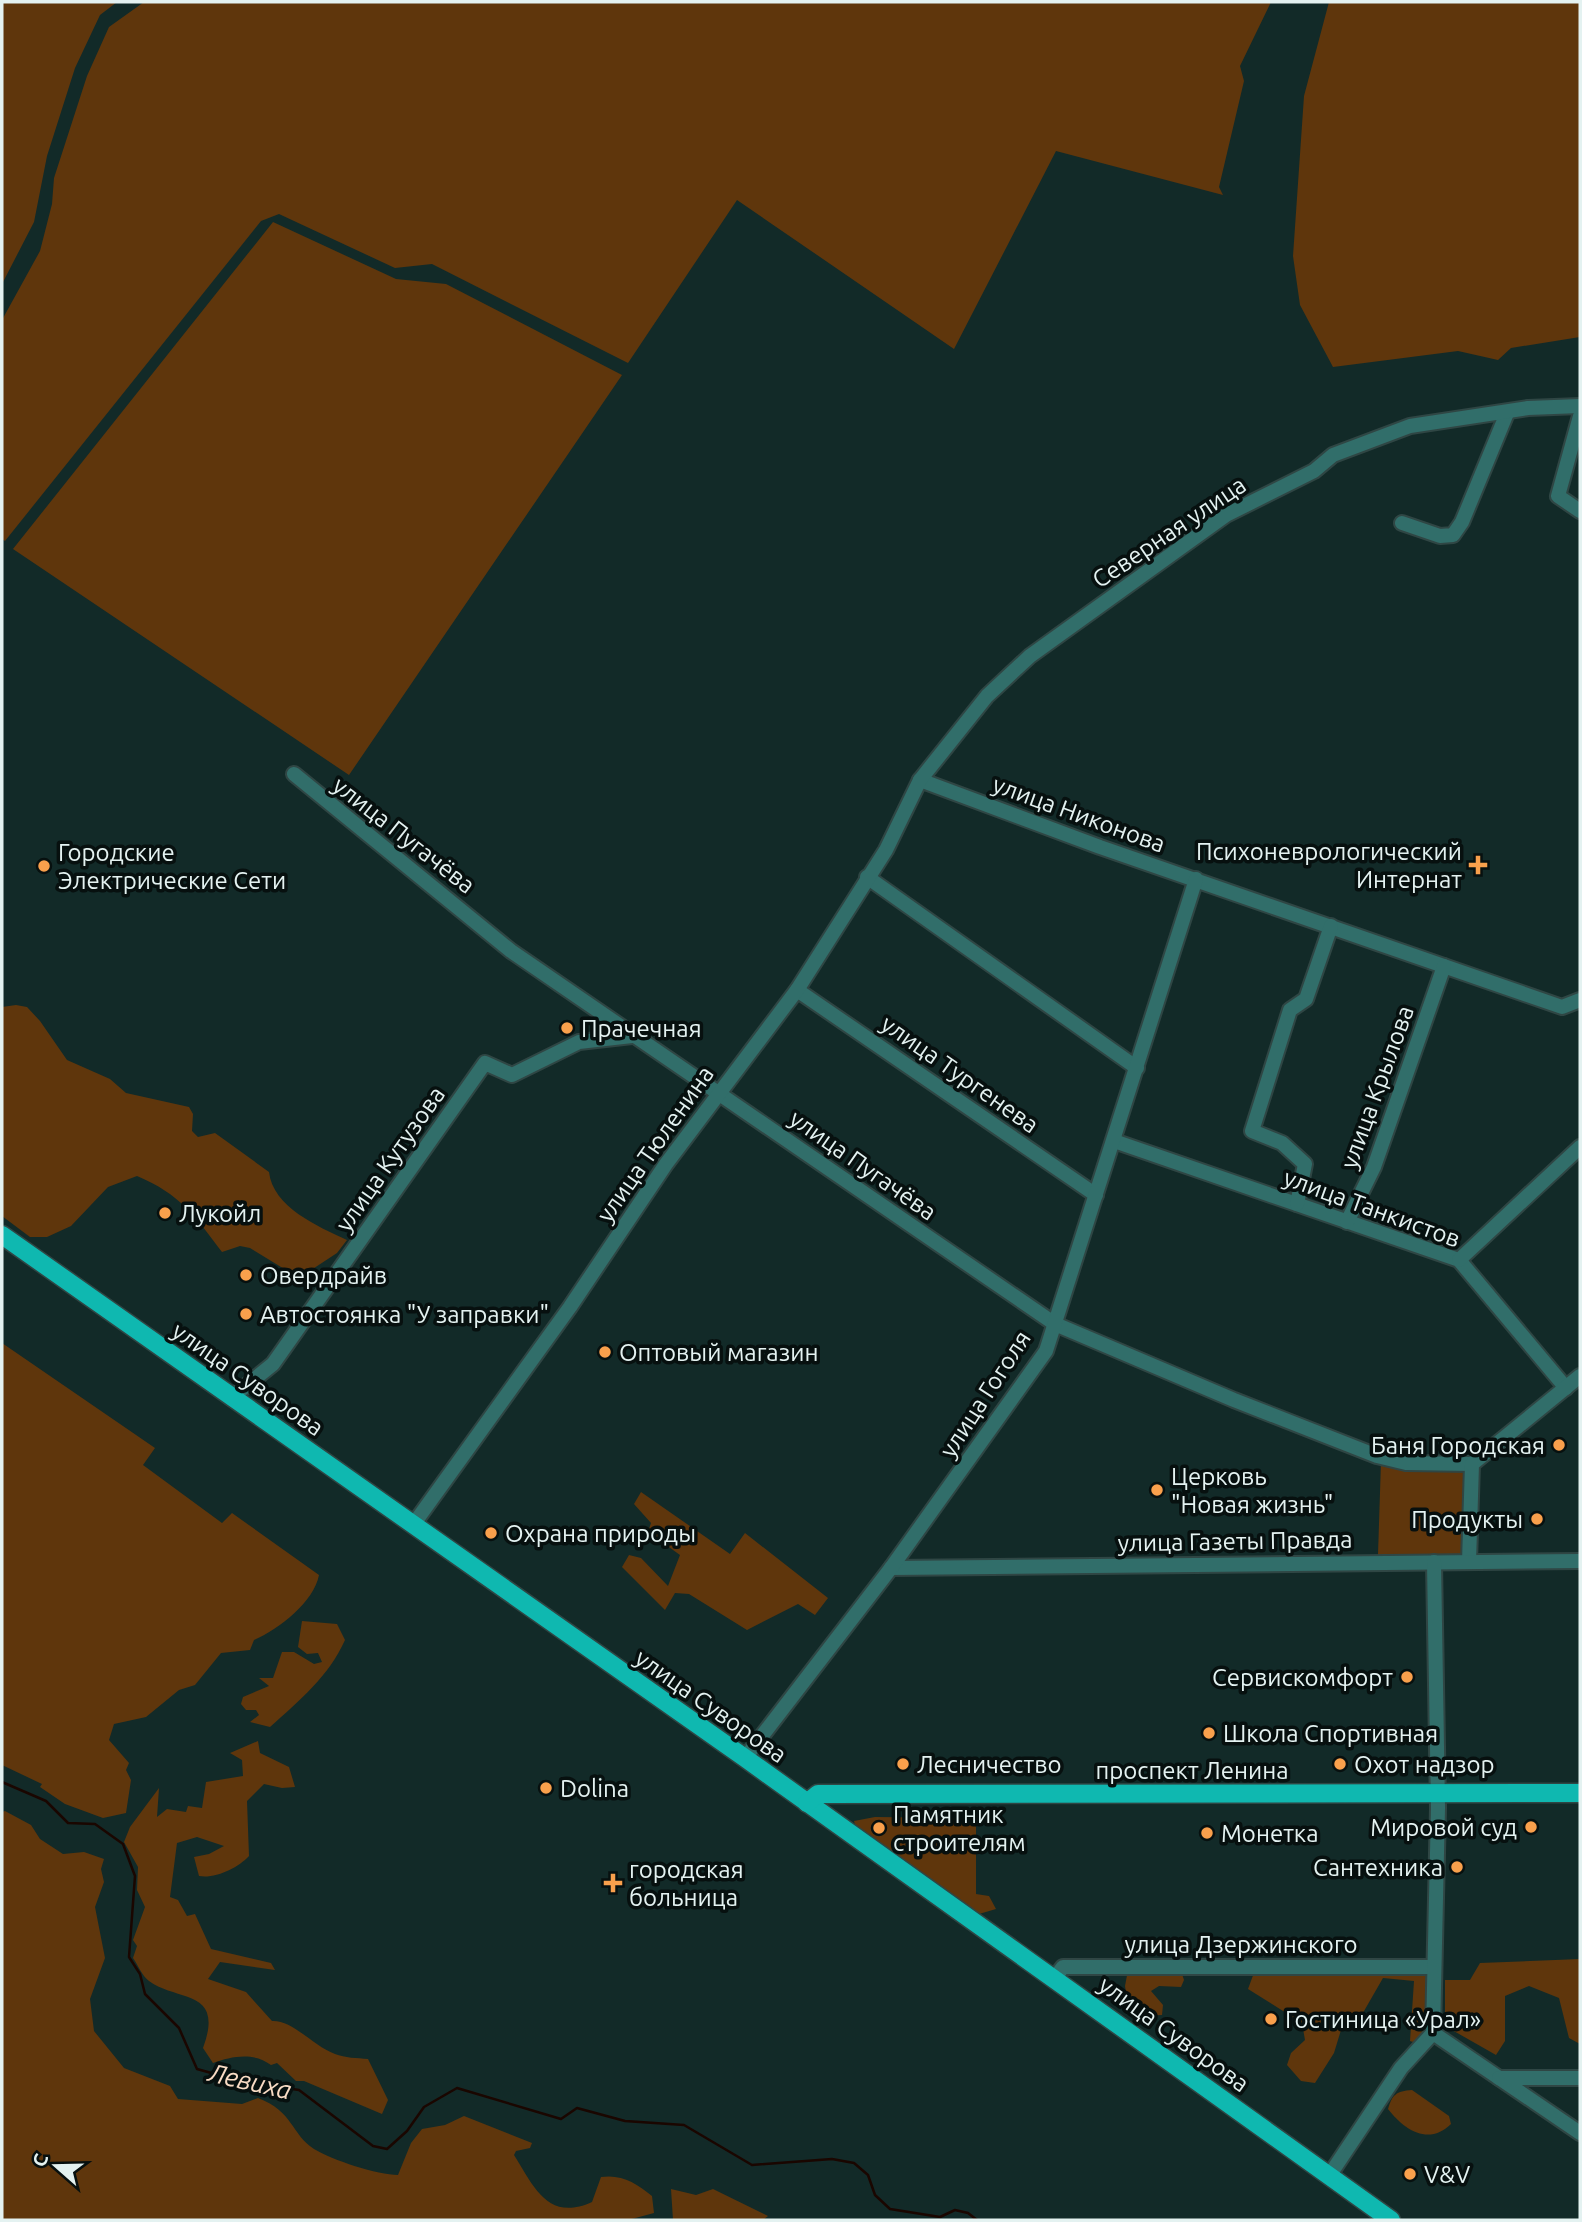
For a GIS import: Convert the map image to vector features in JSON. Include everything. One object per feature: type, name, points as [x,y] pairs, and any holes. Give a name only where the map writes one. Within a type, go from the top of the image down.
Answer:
[{"type":"main road","name":"улица Суворова","points":[[2,1235],[745,1758],[1391,2220]]},
{"type":"main road","name":"проспект Ленина","points":[[807,1804],[818,1794],[1580,1793]]},
{"type":"street","name":"Северная улица","points":[[920,780],[987,696],[1030,656],[1226,515],[1314,471],[1333,455],[1410,426],[1507,414],[1528,408],[1580,406]]},
{"type":"street","points":[[1402,523],[1440,536],[1453,535],[1462,522],[1507,414]]},
{"type":"street","points":[[1580,416],[1558,496],[1580,511]]},
{"type":"street","name":"улица Пугачёва","points":[[293,774],[511,951],[1055,1324],[1234,1400],[1377,1456],[1406,1463],[1472,1464]]},
{"type":"street","name":"улица Тюленина","points":[[413,1525],[718,1092],[797,990],[886,850],[920,780]]},
{"type":"street","name":"улица Никонова","points":[[920,780],[1562,1007],[1580,1000]]},
{"type":"street","points":[[867,877],[1137,1068]]},
{"type":"street","name":"улица Гоголя","points":[[745,1758],[891,1568],[1046,1351],[1196,879]]},
{"type":"street","points":[[1297,1204],[1305,1164],[1282,1143],[1252,1130],[1290,1010],[1306,999],[1331,926]]},
{"type":"street","name":"улица Крылова","points":[[1347,1222],[1374,1167],[1444,966]]},
{"type":"street","name":"улица Тургенева","points":[[797,990],[1096,1195]]},
{"type":"street","name":"улица Кутузова","points":[[231,1398],[273,1364],[485,1063],[512,1075],[579,1042],[632,1036]]},
{"type":"street","name":"улица Танкистов","points":[[1114,1141],[1459,1260],[1566,1388]]},
{"type":"street","points":[[1459,1260],[1580,1147]]},
{"type":"street","points":[[1469,1562],[1472,1464],[1580,1376]]},
{"type":"street","name":"улица Газеты Правда","points":[[891,1568],[1580,1561]]},
{"type":"street","points":[[1329,2176],[1401,2068],[1433,2033],[1438,1793],[1434,1562]]},
{"type":"street","name":"улица Дзержинского","points":[[1054,1979],[1063,1967],[1433,1967]]},
{"type":"street","points":[[1433,2033],[1580,2133]]},
{"type":"street","points":[[1499,2078],[1580,2078]]},
{"type":"shaded area","points":[[2,2],[117,2],[100,15],[75,68],[47,156],[34,222],[2,284]]},
{"type":"shaded area","points":[[144,2],[1271,2],[1240,66],[1244,81],[1219,187],[1223,195],[1056,151],[954,349],[737,200],[628,363],[432,264],[395,268],[279,214],[261,221],[5,541],[2,539],[2,320],[40,251],[52,204],[54,178],[87,76],[109,27]]},
{"type":"shaded area","points":[[1329,2],[1580,2],[1580,337],[1511,348],[1498,360],[1458,351],[1333,367],[1300,305],[1293,256],[1304,96]]},
{"type":"shaded area","points":[[273,222],[396,279],[446,284],[622,375],[349,775],[13,549]]},
{"type":"shaded area","points":[[2,1007],[27,1007],[40,1021],[67,1060],[110,1079],[126,1093],[189,1107],[193,1114],[192,1131],[198,1137],[215,1133],[269,1172],[279,1195],[298,1214],[347,1240],[337,1253],[299,1278],[250,1248],[240,1246],[222,1252],[176,1198],[137,1176],[108,1187],[71,1226],[47,1237],[30,1237],[2,1216]]},
{"type":"shaded area","points":[[2,1343],[155,1448],[143,1465],[222,1523],[232,1513],[319,1575],[303,1605],[284,1622],[254,1640],[250,1650],[221,1653],[195,1685],[179,1690],[146,1717],[114,1724],[109,1740],[129,1763],[126,1770],[131,1780],[126,1813],[103,1818],[65,1804],[40,1787],[42,1784],[2,1765]]},
{"type":"shaded area","points":[[1381,1461],[1467,1470],[1464,1558],[1378,1555]]},
{"type":"shaded area","points":[[641,1492],[730,1554],[745,1533],[828,1598],[815,1615],[798,1604],[747,1630],[689,1594],[675,1593],[665,1610],[622,1567],[629,1555],[641,1558],[668,1586],[680,1555],[648,1532],[651,1523],[634,1504]]},
{"type":"shaded area","points":[[302,1621],[337,1624],[345,1640],[322,1676],[270,1727],[250,1722],[259,1715],[256,1710],[246,1710],[241,1704],[243,1697],[269,1686],[259,1678],[273,1678],[282,1652],[294,1652],[314,1664],[322,1662],[318,1653],[307,1654],[298,1647]]},
{"type":"shaded area","points":[[258,1741],[260,1753],[289,1767],[295,1787],[282,1788],[264,1784],[247,1801],[249,1856],[226,1872],[199,1876],[194,1857],[209,1854],[224,1846],[197,1837],[177,1843],[170,1897],[178,1900],[187,1916],[195,1914],[211,1949],[271,1963],[275,1970],[220,1962],[208,1979],[246,1992],[272,2021],[288,2025],[335,2054],[368,2059],[388,2100],[382,2114],[304,2081],[296,2081],[277,2063],[271,2065],[257,2058],[243,2056],[213,2063],[203,2048],[208,2015],[203,2006],[149,1981],[133,1958],[137,1946],[133,1940],[145,1907],[137,1890],[138,1867],[124,1842],[130,1827],[159,1788],[157,1817],[167,1809],[186,1812],[188,1806],[202,1808],[206,1782],[243,1776],[242,1760],[230,1753]]},
{"type":"shaded area","points":[[5,1811],[31,1825],[40,1839],[63,1854],[84,1852],[104,1859],[101,1869],[104,1882],[95,1907],[105,1958],[90,1999],[94,2031],[124,2068],[170,2086],[178,2099],[242,2104],[258,2098],[279,2110],[314,2149],[355,2166],[389,2174],[398,2175],[411,2143],[422,2129],[445,2125],[464,2116],[532,2143],[530,2148],[516,2151],[514,2155],[528,2179],[544,2198],[553,2204],[564,2208],[592,2202],[601,2177],[616,2177],[634,2183],[652,2196],[654,2213],[628,2220],[2,2220],[2,1812]]},
{"type":"shaded area","points":[[875,1817],[970,1818],[976,1827],[976,1894],[989,1896],[996,1909],[979,1914],[856,1828],[854,1821]]},
{"type":"shaded area","points":[[1580,1959],[1580,2044],[1569,2038],[1559,1998],[1529,1986],[1505,1996],[1505,2041],[1496,2055],[1445,2026],[1445,1980],[1470,1980],[1480,1963]]},
{"type":"shaded area","points":[[1128,1970],[1181,1971],[1184,1980],[1181,1987],[1159,1986],[1151,1991],[1163,2005],[1162,2015],[1142,2016],[1128,2006],[1125,1986]]},
{"type":"shaded area","points":[[1255,1970],[1426,1971],[1429,2031],[1413,2042],[1410,2041],[1414,1981],[1383,1978],[1360,2018],[1341,2030],[1334,2053],[1315,2083],[1301,2081],[1287,2065],[1291,2053],[1305,2040],[1302,2023],[1248,1989]]},
{"type":"shaded area","points":[[1412,2090],[1449,2116],[1451,2124],[1434,2134],[1417,2133],[1394,2117],[1388,2109],[1391,2100],[1402,2091]]},
{"type":"shaded area","points":[[671,2189],[696,2195],[713,2189],[768,2216],[763,2220],[673,2220]]},
{"type":"waterway","name":"Левиха","points":[[2,1782],[46,1801],[68,1823],[95,1824],[123,1844],[135,1876],[129,1957],[140,1974],[145,1994],[179,2028],[197,2069],[240,2081],[299,2090],[373,2146],[387,2149],[407,2131],[424,2107],[457,2088],[561,2119],[577,2108],[625,2121],[684,2125],[752,2165],[832,2159],[854,2163],[868,2175],[875,2195],[890,2209],[940,2217],[955,2210],[968,2213],[977,2220]]},
{"type":"place","name":"Психоневрологический Интернат","points":[[1478,865]]},
{"type":"place","name":"Городские Электрические Сети","points":[[44,866]]},
{"type":"place","name":"Прачечная","points":[[567,1028]]},
{"type":"place","name":"Лукойл","points":[[165,1213]]},
{"type":"place","name":"Овердрайв","points":[[246,1275]]},
{"type":"place","name":"Автостоянка \"У заправки\"","points":[[246,1314]]},
{"type":"place","name":"Оптовый магазин","points":[[605,1352]]},
{"type":"place","name":"Баня Городская","points":[[1559,1445]]},
{"type":"place","name":"Церковь \"Новая жизнь\"","points":[[1157,1490]]},
{"type":"place","name":"Продукты","points":[[1537,1519]]},
{"type":"place","name":"Охрана природы","points":[[491,1533]]},
{"type":"place","name":"Сервискомфорт","points":[[1407,1677]]},
{"type":"place","name":"Школа Спортивная","points":[[1209,1733]]},
{"type":"place","name":"Лесничество","points":[[903,1764]]},
{"type":"place","name":"Охот надзор","points":[[1340,1764]]},
{"type":"place","name":"Dolina","points":[[546,1788]]},
{"type":"place","name":"Мировой суд","points":[[1531,1827]]},
{"type":"place","name":"Памятник строителям","points":[[879,1828]]},
{"type":"place","name":"Монетка","points":[[1207,1833]]},
{"type":"place","name":"Сантехника","points":[[1457,1867]]},
{"type":"place","name":"городская больница","points":[[613,1883]]},
{"type":"place","name":"Гостиница «Урал»","points":[[1271,2019]]},
{"type":"place","name":"V&V","points":[[1410,2174]]}]
